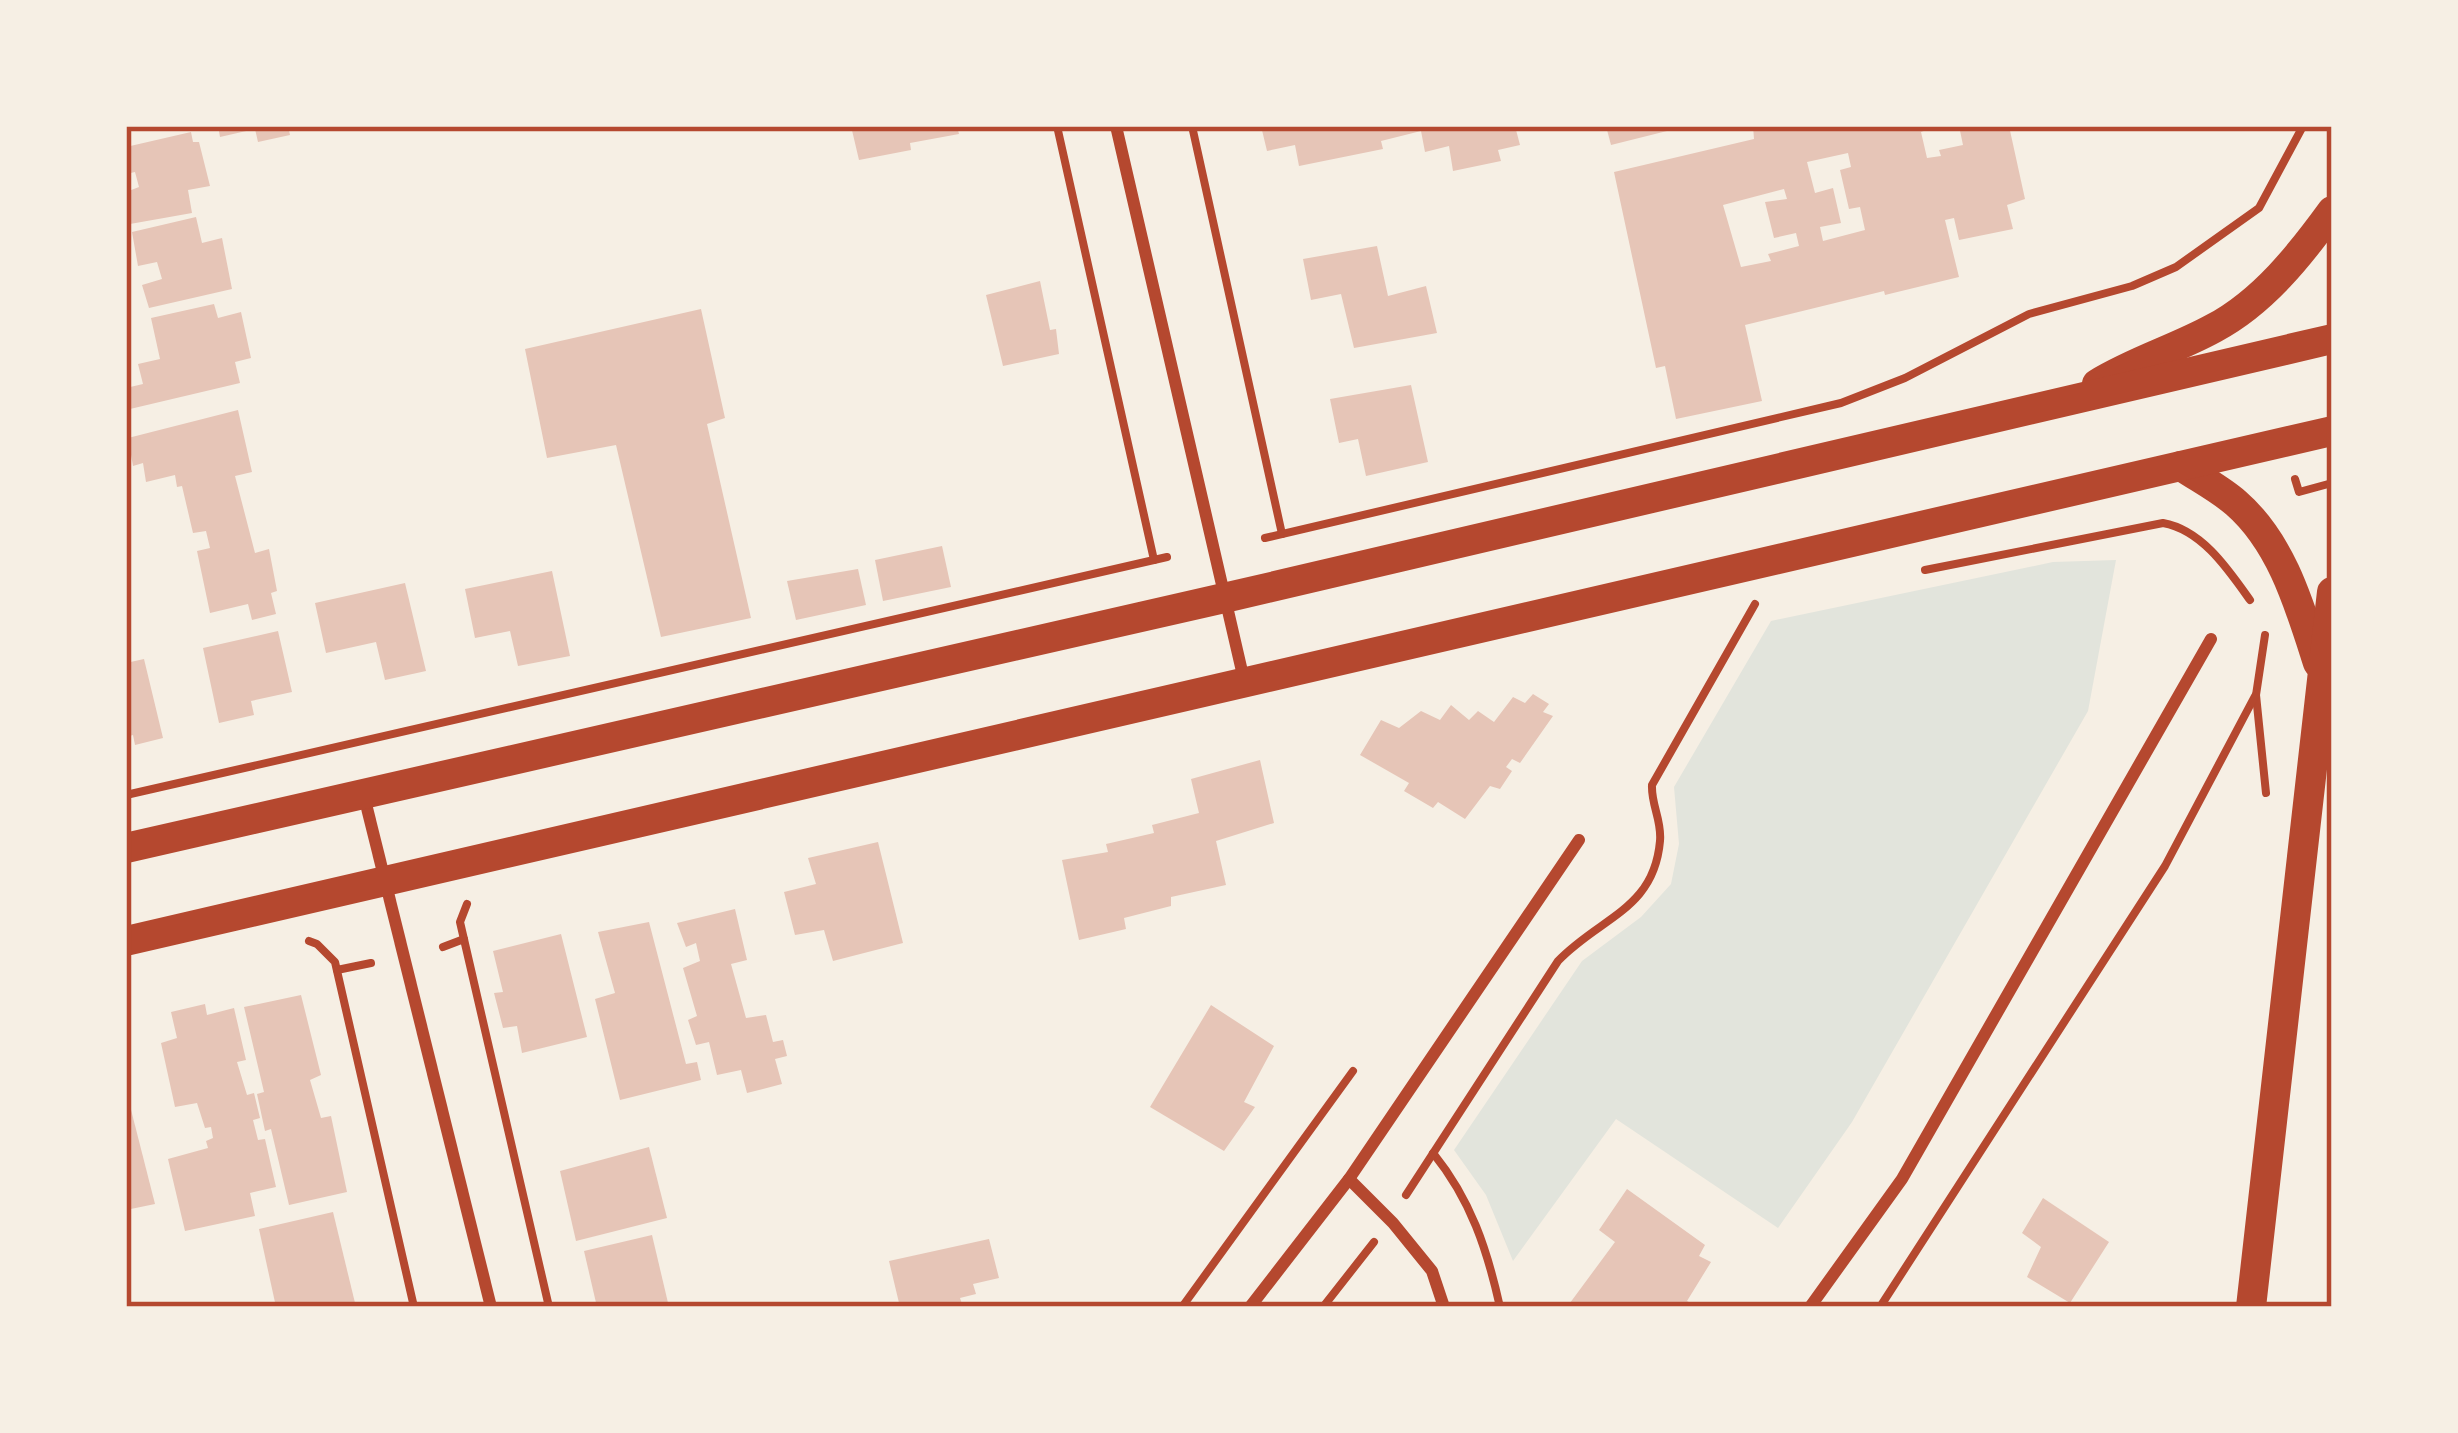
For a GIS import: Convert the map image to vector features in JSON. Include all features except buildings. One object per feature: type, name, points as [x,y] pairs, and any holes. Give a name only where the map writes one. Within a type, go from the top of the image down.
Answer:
[{"type":"main road","points":[[2072,400],[2118,371],[2230,317],[2259,296],[2332,212]]},
{"type":"main road","points":[[126,848],[2332,339]]},
{"type":"main road","points":[[126,941],[2332,430]]},
{"type":"main road","points":[[2181,466],[2237,504],[2276,551],[2322,674]]},
{"type":"main road","points":[[2251,1307],[2332,592]]},
{"type":"street","points":[[1116,126],[1245,684]]},
{"type":"street","points":[[1810,1307],[1902,1179],[2211,639]]},
{"type":"street","points":[[364,795],[491,1307]]},
{"type":"street","points":[[1250,1307],[1349,1179],[1579,839]]},
{"type":"street","points":[[1349,1179],[1394,1223],[1432,1271],[1444,1307]]},
{"type":"path","points":[[1057,126],[1154,560]]},
{"type":"path","points":[[1192,126],[1282,535]]},
{"type":"path","points":[[1265,538],[1841,403],[1905,378],[2029,314],[2132,286],[2176,267],[2259,208],[2303,126]]},
{"type":"path","points":[[126,794],[1167,557]]},
{"type":"path","points":[[1416,1179],[1558,961],[1644,893],[1656,866],[1660,840],[1652,785],[1755,604],[1732,609]]},
{"type":"path","points":[[1880,1307],[2164,866],[2256,695]]},
{"type":"path","points":[[476,896],[464,907],[460,922],[550,1307]]},
{"type":"path","points":[[294,936],[317,944],[335,962],[414,1307]]},
{"type":"path","points":[[443,947],[464,939]]},
{"type":"path","points":[[337,970],[371,963]]},
{"type":"path","points":[[1182,1307],[1353,1070]]},
{"type":"path","points":[[1433,1153],[1469,1205],[1482,1234],[1500,1307]]},
{"type":"path","points":[[1323,1307],[1364,1256]]},
{"type":"shaded area","points":[[2116,560],[2088,711],[1852,1122],[1778,1228],[1616,1119],[1513,1261],[1486,1195],[1454,1150],[1582,961],[1641,917],[1671,884],[1679,844],[1674,787],[1771,621],[2053,562]]}]
